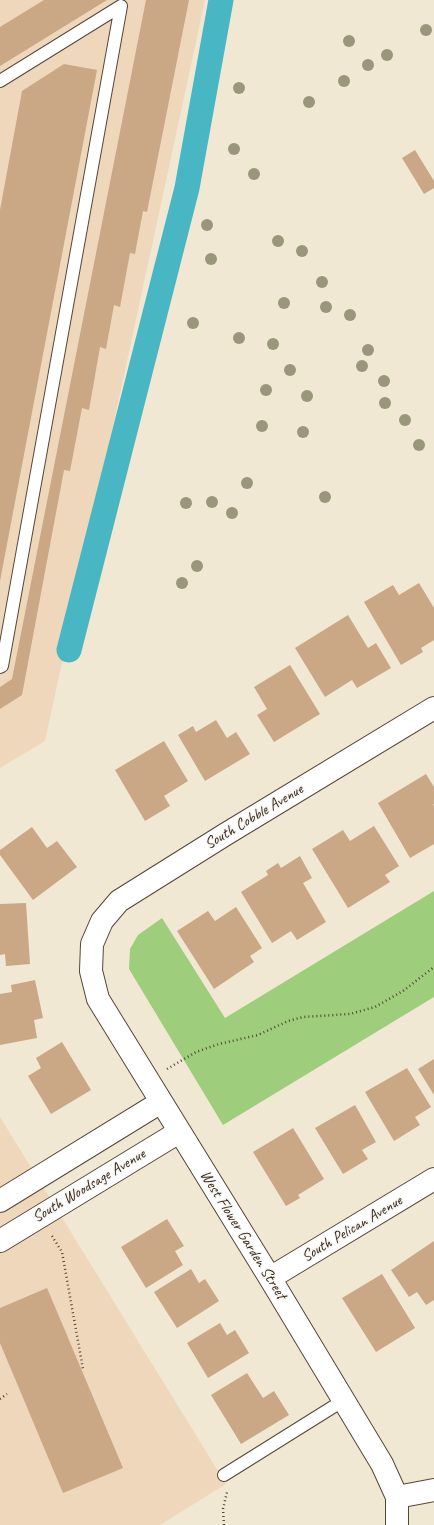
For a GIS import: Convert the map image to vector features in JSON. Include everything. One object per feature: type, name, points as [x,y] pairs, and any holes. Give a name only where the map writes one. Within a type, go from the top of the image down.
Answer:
[{"type":"street","name":"South Cobble Avenue","points":[[92,944],[102,921],[119,901],[232,830],[434,708]]},
{"type":"street","name":"West Flower Garden Street","points":[[92,944],[91,971],[98,999],[160,1102],[270,1278],[382,1464],[397,1497],[397,1525]]},
{"type":"street","name":"South Woodsage Avenue","points":[[0,1201],[160,1102]]},
{"type":"street","name":"South Woodsage Avenue","points":[[0,1241],[179,1132]]},
{"type":"street","name":"South Pelican Avenue","points":[[270,1278],[434,1179]]},
{"type":"street","points":[[397,1497],[434,1490]]},
{"type":"lane","points":[[0,81],[121,3]]},
{"type":"lane","points":[[0,667],[2,666],[121,3]]},
{"type":"lane","points":[[224,1475],[344,1400]]},
{"type":"path","points":[[165,1071],[196,1052],[219,1044],[258,1035],[288,1021],[303,1017],[350,1014],[375,1007],[403,991],[434,967]]},
{"type":"path","points":[[52,1236],[62,1252],[83,1369]]},
{"type":"path","points":[[0,1399],[7,1394]]},
{"type":"path","points":[[224,1475],[227,1484],[224,1525]]},
{"type":"shaded area","points":[[0,0],[205,0],[45,741],[0,768]]},
{"type":"shaded area","points":[[0,1117],[226,1484],[160,1525],[0,1525]]},
{"type":"green space","points":[[434,891],[434,997],[223,1125],[129,969],[130,949],[138,935],[162,918],[225,1018]]},
{"type":"building","points":[[44,0],[107,0],[0,66],[0,27]]},
{"type":"building","points":[[146,0],[189,0],[147,212],[143,211],[135,254],[130,253],[120,307],[114,305],[106,349],[100,347],[89,410],[82,408],[70,471],[64,470],[22,695],[0,709],[0,687],[12,679]]},
{"type":"building","points":[[64,64],[97,70],[0,581],[0,210],[22,91]]},
{"type":"building","points":[[415,150],[434,181],[434,188],[424,194],[402,158]]},
{"type":"building","points":[[419,583],[434,608],[434,640],[421,648],[423,652],[401,665],[364,602],[393,585],[399,595]]},
{"type":"building","points":[[348,615],[368,648],[376,643],[391,668],[357,688],[352,680],[325,697],[295,648]]},
{"type":"building","points":[[290,665],[320,714],[274,742],[257,715],[267,709],[254,687]]},
{"type":"building","points":[[216,720],[227,738],[236,732],[250,754],[205,781],[178,735],[193,726],[196,732]]},
{"type":"building","points":[[164,741],[188,781],[164,796],[170,806],[145,821],[115,770]]},
{"type":"building","points":[[426,774],[434,787],[434,844],[410,858],[378,803]]},
{"type":"building","points":[[374,826],[399,866],[385,875],[390,882],[348,908],[312,849],[343,830],[350,841]]},
{"type":"building","points":[[32,827],[47,848],[57,841],[77,867],[33,900],[0,855],[0,850]]},
{"type":"building","points":[[300,856],[312,878],[303,883],[326,922],[297,940],[291,931],[272,943],[241,892],[268,875],[266,871],[278,863],[281,868]]},
{"type":"building","points":[[26,903],[30,964],[6,966],[5,954],[0,955],[0,904]]},
{"type":"building","points":[[236,907],[262,948],[250,956],[254,962],[214,989],[177,931],[208,911],[215,921]]},
{"type":"building","points":[[35,980],[43,1018],[34,1020],[37,1038],[0,1045],[0,994],[12,992],[11,985]]},
{"type":"building","points":[[62,1042],[91,1090],[51,1114],[28,1076],[41,1068],[36,1058]]},
{"type":"building","points":[[434,1059],[434,1095],[418,1069]]},
{"type":"building","points":[[407,1068],[431,1107],[415,1117],[420,1125],[394,1141],[365,1092]]},
{"type":"building","points":[[355,1105],[376,1142],[362,1150],[368,1159],[343,1174],[315,1128]]},
{"type":"building","points":[[293,1128],[324,1179],[298,1195],[300,1198],[286,1206],[253,1152]]},
{"type":"building","points":[[167,1219],[184,1246],[175,1251],[183,1265],[146,1288],[121,1247]]},
{"type":"building","points":[[434,1241],[434,1300],[426,1305],[417,1292],[409,1297],[391,1270]]},
{"type":"building","points":[[191,1269],[199,1283],[205,1279],[219,1301],[177,1328],[154,1292]]},
{"type":"building","points":[[382,1274],[415,1328],[376,1352],[342,1298]]},
{"type":"building","points":[[47,1288],[123,1468],[63,1493],[0,1343],[0,1308]]},
{"type":"building","points":[[220,1323],[227,1335],[235,1330],[249,1353],[208,1378],[187,1343]]},
{"type":"building","points":[[247,1373],[263,1398],[274,1391],[289,1415],[241,1444],[211,1395]]},
{"type":"waterway","points":[[69,650],[187,188],[221,0]]}]
